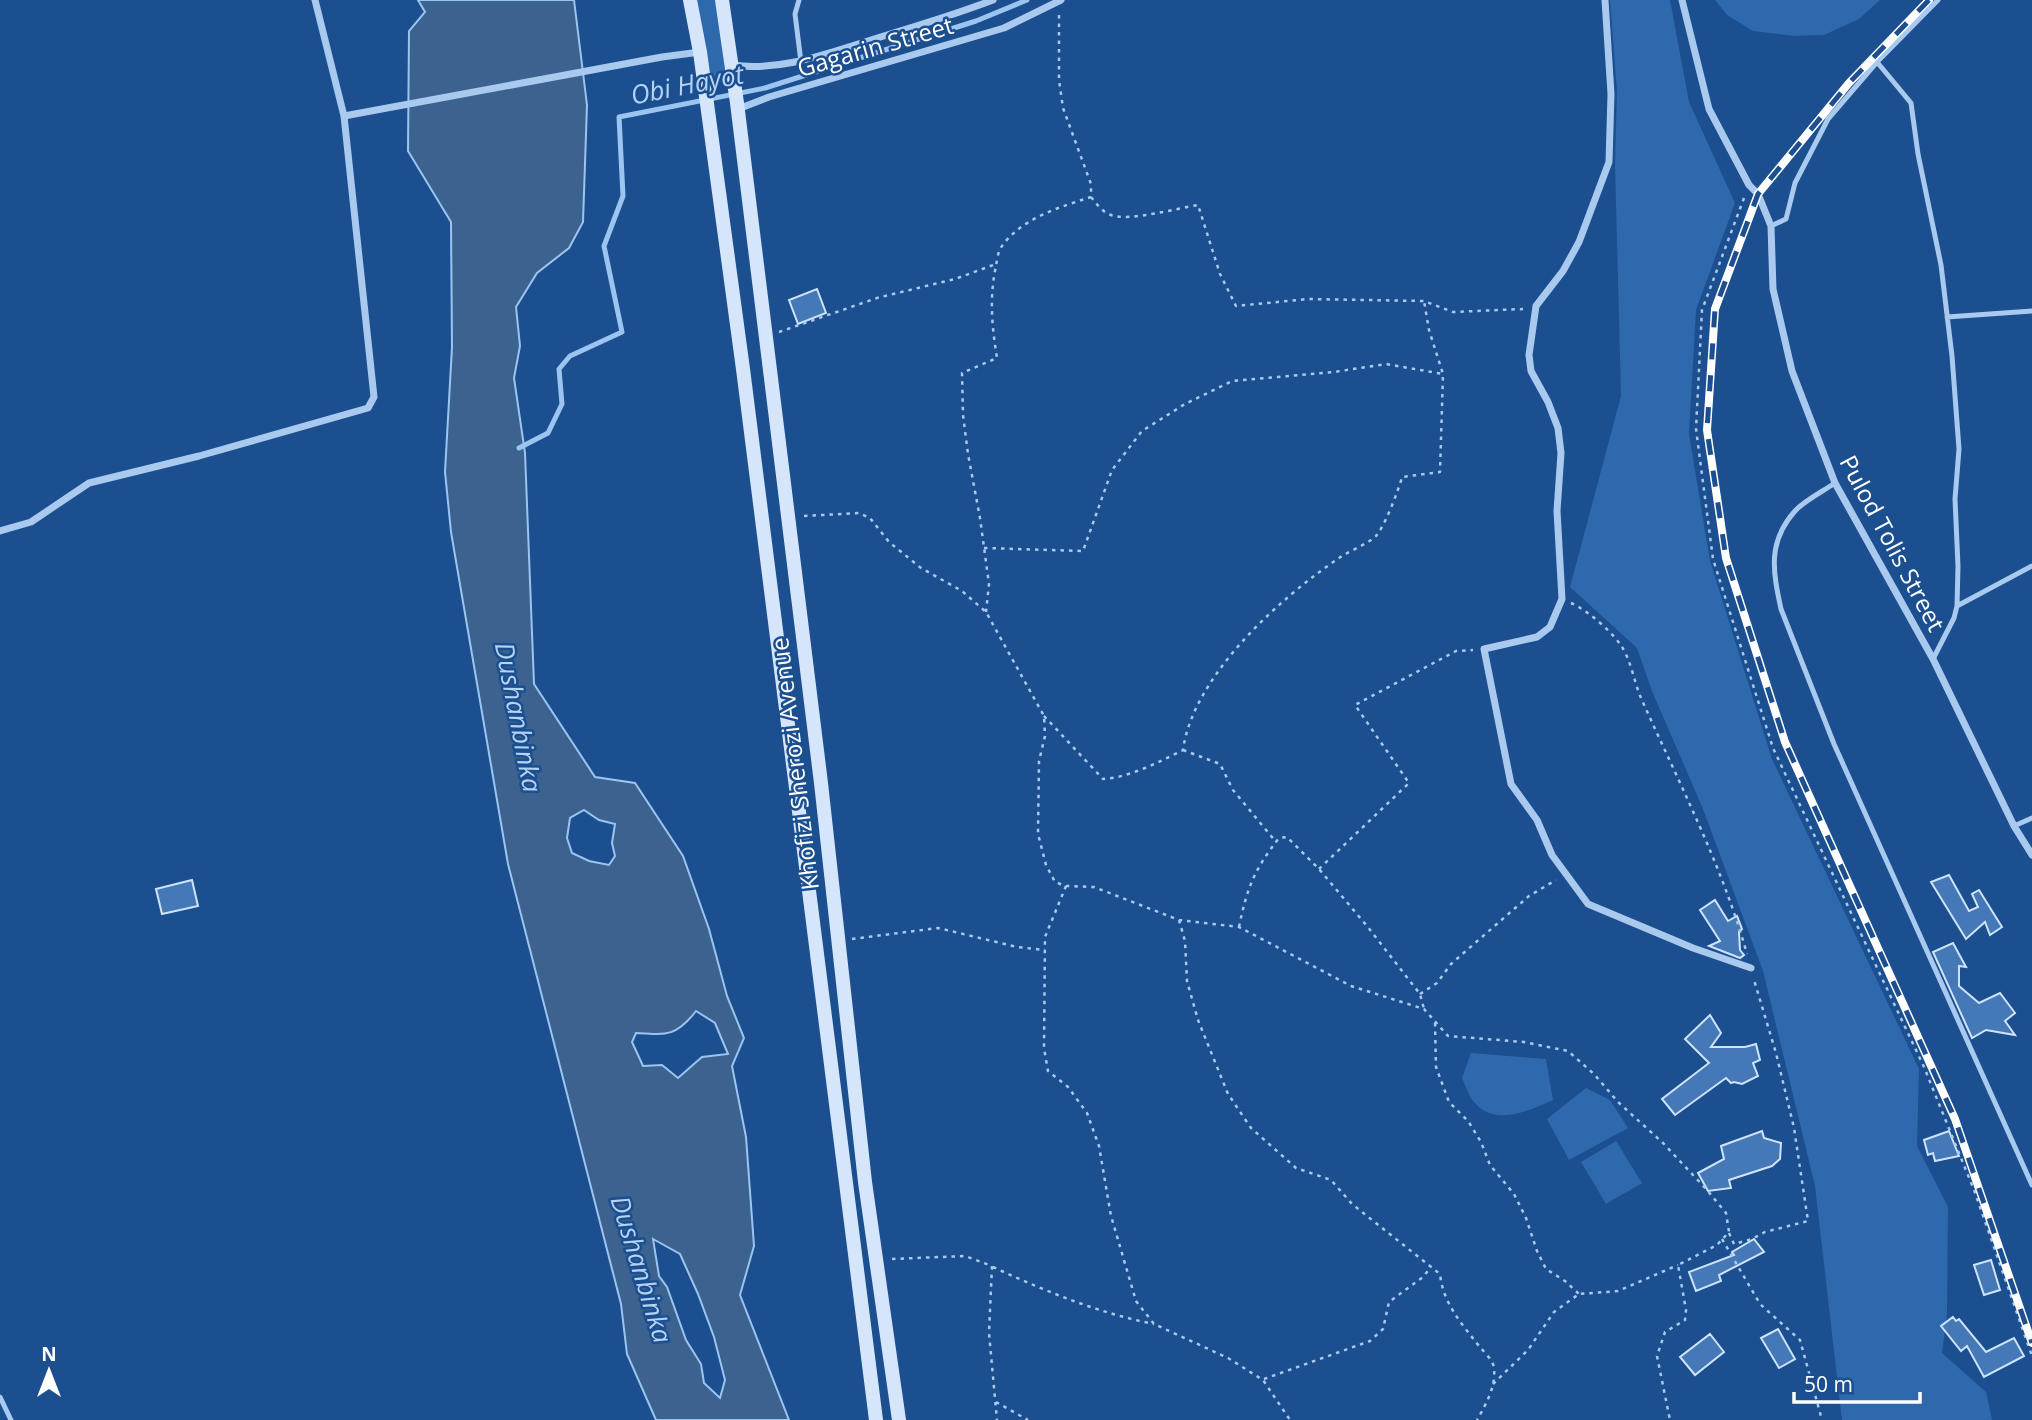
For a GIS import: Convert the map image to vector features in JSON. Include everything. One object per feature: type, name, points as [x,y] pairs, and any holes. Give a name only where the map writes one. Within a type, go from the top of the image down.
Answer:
[{"type":"main road","points":[[690,0],[700,52]]},
{"type":"main road","name":"Khofizi Sherozi Avenue","points":[[722,0],[787,517],[865,1182],[899,1420]]},
{"type":"main road","name":"Khofizi Sherozi Avenue","points":[[700,52],[743,369],[876,1420]]},
{"type":"street","points":[[0,531],[31,522],[89,483],[199,456],[368,408],[374,397],[344,116],[315,0]]},
{"type":"street","points":[[732,69],[801,62],[993,0]]},
{"type":"street","points":[[1605,0],[1611,94],[1609,162],[1580,242],[1563,271],[1536,306],[1530,355],[1531,371],[1558,428],[1561,453],[1557,511],[1562,599],[1550,627],[1537,637],[1484,649],[1511,784],[1537,820],[1552,855],[1588,904],[1692,948],[1751,968]]},
{"type":"street","name":"Pulod Tolis Street","points":[[1682,0],[1709,108],[1749,186],[1758,194],[1771,226],[1773,289],[1792,371],[1835,483],[1933,659],[2014,826],[2032,855]]},
{"type":"street","name":"Gagarin Street","points":[[737,106],[1004,28],[1060,1]]},
{"type":"street","points":[[344,116],[700,52]]},
{"type":"lane","points":[[799,0],[795,14],[801,62]]},
{"type":"lane","points":[[1771,226],[1786,219],[1795,183],[1828,119],[1877,62],[1938,0]]},
{"type":"lane","points":[[1877,62],[1911,103],[1918,154],[1941,265],[1947,317],[1959,449],[1955,499],[1957,606],[1954,618],[1933,659]]},
{"type":"lane","points":[[1947,317],[2032,311]]},
{"type":"lane","points":[[1835,483],[1796,510],[1773,551],[1781,609],[1834,744],[2032,1185]]},
{"type":"lane","points":[[1957,606],[2032,566]]},
{"type":"lane","points":[[2014,826],[2032,818]]},
{"type":"lane","points":[[0,1397],[11,1420]]},
{"type":"path","points":[[1060,1],[1059,80],[1063,108],[1091,184],[1091,197],[1103,212],[1115,217],[1198,205],[1220,274],[1236,306],[1308,299],[1424,301],[1453,312],[1510,311],[1536,306]]},
{"type":"path","points":[[1749,186],[1702,310],[1696,429],[1713,559],[1773,748],[1924,1068],[1974,1190],[2032,1356]]},
{"type":"path","points":[[986,612],[989,584],[968,454],[962,373],[998,358],[992,323],[992,285],[1000,248],[1017,230],[1041,215],[1091,197]]},
{"type":"path","points":[[765,337],[877,298],[955,279],[996,264]]},
{"type":"path","points":[[1183,750],[1186,730],[1198,705],[1222,665],[1244,639],[1290,594],[1340,557],[1378,534],[1398,496],[1402,477],[1440,472],[1443,374],[1429,330],[1424,301]]},
{"type":"path","points":[[984,548],[1083,551],[1112,470],[1142,431],[1185,404],[1232,381],[1334,372],[1386,364],[1443,374]]},
{"type":"path","points":[[787,517],[859,513],[870,518],[889,542],[921,568],[962,592],[986,612],[1044,716],[1103,779],[1126,774],[1183,750],[1220,764],[1233,790],[1276,842]]},
{"type":"path","points":[[1239,927],[1247,890],[1260,862],[1279,838],[1286,838],[1319,869],[1420,994],[1424,1009],[1448,1036],[1524,1042],[1569,1051],[1707,1190],[1726,1213],[1734,1244],[1765,1232],[1808,1221],[1808,1206],[1794,1128],[1776,1053],[1734,909],[1670,757],[1641,697],[1621,644],[1584,609],[1562,599]]},
{"type":"path","points":[[1319,869],[1409,783],[1355,705],[1456,651],[1484,649]]},
{"type":"path","points":[[1044,716],[1045,736],[1039,761],[1038,834],[1055,882],[1066,886],[1094,887],[1179,920],[1239,927],[1351,986],[1424,1009]]},
{"type":"path","points":[[1420,994],[1437,983],[1451,964],[1529,896],[1565,874]]},
{"type":"path","points":[[1066,886],[1045,937],[1044,1048],[1048,1070],[1068,1087],[1087,1113],[1099,1146],[1111,1216],[1136,1301],[1154,1324]]},
{"type":"path","points":[[1179,920],[1185,940],[1187,981],[1198,1020],[1228,1094],[1251,1128],[1296,1168],[1331,1180],[1352,1205],[1440,1274],[1442,1293],[1456,1317],[1494,1365],[1493,1384],[1477,1420]]},
{"type":"path","points":[[838,941],[938,928],[1017,947],[1045,950]]},
{"type":"path","points":[[1435,1021],[1436,1067],[1449,1102],[1468,1121],[1481,1142],[1490,1165],[1514,1194],[1546,1269],[1579,1294]]},
{"type":"path","points":[[1493,1384],[1528,1350],[1554,1312],[1579,1294],[1618,1291],[1717,1245],[1729,1232]]},
{"type":"path","points":[[1722,1239],[1760,1304],[1800,1340],[1822,1420]]},
{"type":"path","points":[[876,1260],[965,1256],[1090,1307],[1154,1324],[1228,1358],[1262,1380],[1290,1420]]},
{"type":"path","points":[[1670,1420],[1657,1356],[1665,1332],[1685,1320],[1686,1310],[1678,1265]]},
{"type":"path","points":[[992,1266],[989,1333],[997,1420]]},
{"type":"path","points":[[1262,1380],[1370,1341],[1383,1329],[1388,1302],[1423,1278],[1431,1267]]},
{"type":"path","points":[[996,1402],[1028,1420]]},
{"type":"shaded area","points":[[693,0],[716,0],[726,76],[704,78]]},
{"type":"shaded area","points":[[1610,0],[1670,0],[1689,102],[1735,203],[1696,310],[1689,434],[1710,561],[1772,759],[1919,1069],[1917,1146],[1948,1207],[1947,1314],[1942,1353],[1986,1392],[1992,1420],[1842,1420],[1815,1186],[1763,971],[1703,809],[1652,691],[1637,648],[1570,587],[1621,396],[1615,164],[1617,91]]},
{"type":"shaded area","points":[[1715,0],[1880,0],[1859,19],[1824,35],[1795,36],[1753,31],[1727,15]]},
{"type":"shaded area","points":[[1471,1053],[1546,1059],[1553,1100],[1513,1114],[1492,1114],[1483,1110],[1471,1098],[1462,1078]]},
{"type":"shaded area","points":[[1586,1088],[1610,1100],[1628,1128],[1569,1160],[1547,1119]]},
{"type":"shaded area","points":[[1616,1141],[1642,1183],[1606,1204],[1581,1162]]},
{"type":"water","name":"Dushanbinka","points":[[418,0],[574,0],[587,105],[583,222],[569,248],[537,273],[516,307],[520,346],[514,378],[525,453],[534,684],[595,777],[635,783],[683,856],[709,929],[727,996],[744,1038],[732,1066],[746,1137],[754,1246],[740,1295],[789,1420],[656,1420],[627,1354],[621,1304],[508,864],[451,532],[445,472],[452,347],[451,222],[408,151],[409,31],[425,12]],"holes":[[[584,810],[599,820],[615,824],[612,843],[615,856],[609,865],[589,861],[572,853],[567,838],[570,818]],[[696,1011],[715,1023],[728,1054],[702,1057],[678,1078],[662,1065],[643,1066],[632,1042],[636,1033],[663,1034],[676,1030]],[[653,1239],[680,1254],[698,1294],[714,1337],[725,1380],[720,1398],[704,1383],[701,1364],[686,1340],[667,1287],[659,1276]]]},
{"type":"building","points":[[817,289],[826,313],[798,324],[789,300]]},
{"type":"building","points":[[1949,875],[1969,911],[1978,907],[1972,894],[1979,890],[2002,927],[1990,935],[1985,922],[1966,939],[1931,882]]},
{"type":"building","points":[[192,880],[198,906],[162,914],[156,889]]},
{"type":"building","points":[[1715,900],[1728,921],[1737,916],[1742,929],[1739,932],[1740,950],[1744,955],[1740,958],[1709,946],[1720,941],[1700,910]]},
{"type":"building","points":[[1953,943],[1966,967],[1959,966],[1959,986],[1979,1003],[2000,993],[2015,1013],[2005,1021],[2015,1035],[1986,1030],[1972,1038],[1933,952]]},
{"type":"building","points":[[1710,1015],[1721,1033],[1711,1047],[1745,1047],[1756,1044],[1760,1060],[1753,1063],[1758,1076],[1742,1084],[1731,1083],[1726,1078],[1675,1115],[1662,1099],[1709,1063],[1685,1039]]},
{"type":"building","points":[[1762,1131],[1764,1138],[1781,1143],[1780,1159],[1772,1166],[1729,1180],[1731,1188],[1708,1191],[1698,1173],[1724,1159],[1721,1146]]},
{"type":"building","points":[[1949,1131],[1959,1156],[1935,1161],[1933,1153],[1928,1155],[1924,1140]]},
{"type":"building","points":[[1754,1239],[1764,1252],[1719,1275],[1721,1281],[1696,1291],[1689,1272],[1734,1255],[1732,1252]]},
{"type":"building","points":[[1991,1260],[2000,1290],[1984,1295],[1974,1265]]},
{"type":"building","points":[[1953,1317],[1956,1321],[1959,1319],[1986,1352],[2014,1338],[2024,1356],[1984,1377],[1967,1346],[1961,1351],[1941,1326]]},
{"type":"building","points":[[1778,1329],[1795,1359],[1779,1368],[1761,1338]]},
{"type":"building","points":[[1710,1334],[1724,1352],[1695,1375],[1680,1357]]},
{"type":"waterway","name":"Obi Hayot","points":[[519,448],[548,433],[562,404],[559,369],[570,356],[622,332],[604,246],[623,196],[619,117],[765,88],[976,21],[1027,0]]},
{"type":"railway","points":[[1929,0],[1849,83],[1758,194],[1715,309],[1707,430],[1726,558],[1785,742],[1955,1119],[2032,1343]]}]
